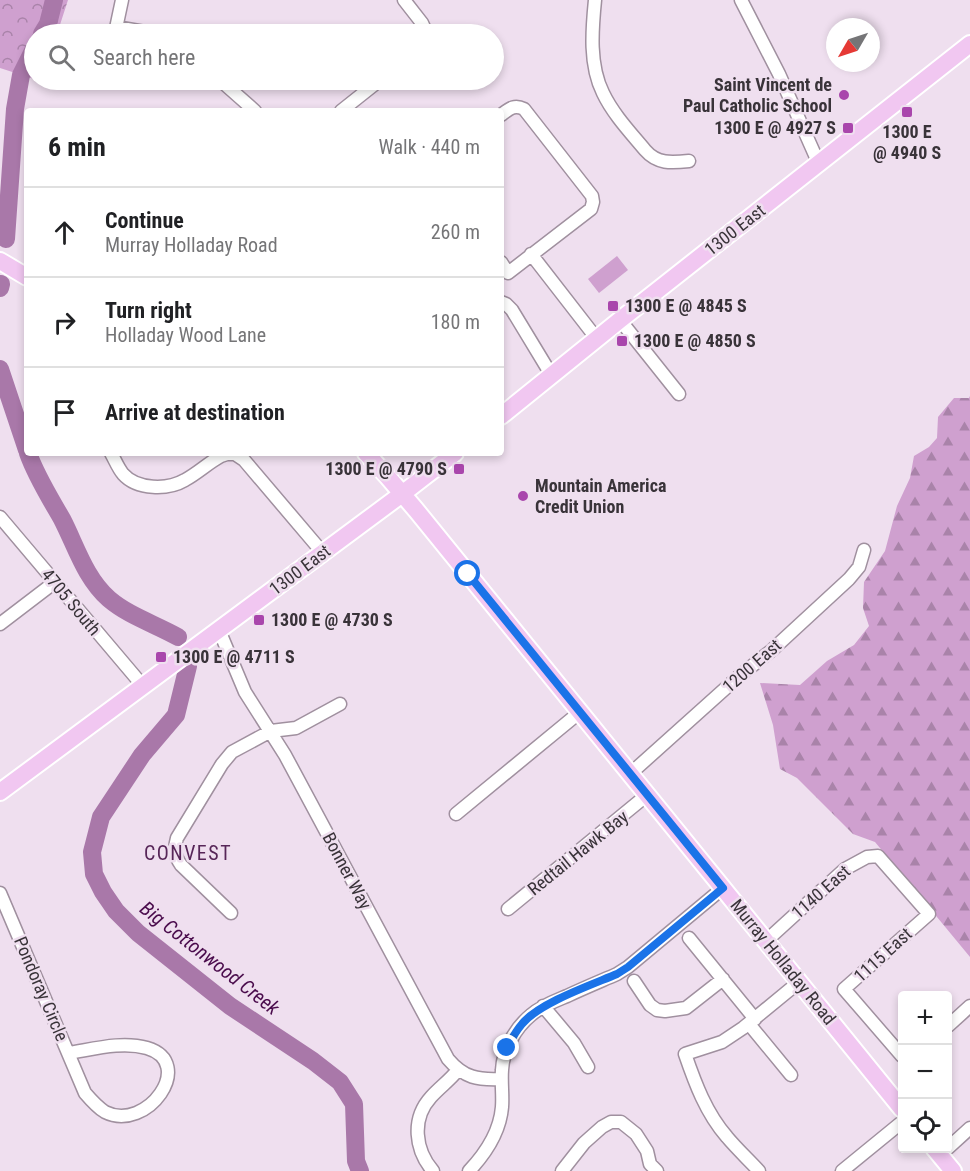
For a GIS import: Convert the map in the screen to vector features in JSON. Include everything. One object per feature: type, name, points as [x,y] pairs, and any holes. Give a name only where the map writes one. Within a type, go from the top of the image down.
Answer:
[{"type":"main road","name":"1300 East","points":[[504,414],[970,44]]},
{"type":"main road","points":[[0,261],[24,275]]},
{"type":"main road","name":"Murray Holladay Road","points":[[369,456],[898,1103]]},
{"type":"main road","name":"1300 East","points":[[0,792],[451,456]]},
{"type":"main road","points":[[944,1153],[953,1171]]},
{"type":"street","points":[[117,24],[122,0]]},
{"type":"street","points":[[404,0],[422,24]]},
{"type":"street","points":[[596,0],[593,52],[598,80],[607,101],[652,157],[662,162],[689,161]]},
{"type":"street","points":[[741,0],[783,84],[819,164]]},
{"type":"street","points":[[231,90],[252,108]]},
{"type":"street","points":[[345,108],[367,90]]},
{"type":"street","points":[[504,113],[513,107],[519,106],[524,109],[593,199],[591,209],[508,273],[504,267]]},
{"type":"street","points":[[531,255],[597,339]]},
{"type":"street","points":[[504,303],[512,310],[552,376]]},
{"type":"street","points":[[620,320],[679,394]]},
{"type":"street","points":[[113,456],[128,479],[136,484],[153,487],[178,483],[222,456]]},
{"type":"street","points":[[238,456],[244,460],[323,553]]},
{"type":"street","name":"4705 South","points":[[0,517],[143,686]]},
{"type":"street","name":"1200 East","points":[[630,774],[737,678],[772,650],[849,579],[859,567],[864,550]]},
{"type":"street","points":[[0,624],[55,582]]},
{"type":"street","name":"Bonner Way","points":[[219,630],[245,692],[271,731],[437,1040],[448,1059],[458,1070]]},
{"type":"street","points":[[231,913],[181,865],[174,849],[177,838],[232,752],[271,731],[296,728],[340,704]]},
{"type":"street","points":[[456,814],[580,712]]},
{"type":"street","name":"Redtail Hawk Bay","points":[[508,909],[647,795]]},
{"type":"street","name":"1140 East","points":[[766,941],[845,869],[867,857],[878,856],[929,914]]},
{"type":"street","points":[[469,1171],[495,1134],[502,1108],[501,1079],[504,1059],[507,1048],[522,1023],[543,1006],[628,967],[723,888]]},
{"type":"street","name":"Pondoray Circle","points":[[0,893],[85,1093],[97,1106],[107,1113],[127,1116],[137,1113],[156,1100],[169,1076],[162,1057],[145,1048],[120,1045],[69,1053]]},
{"type":"street","name":"1115 East","points":[[898,1050],[844,989],[929,914]]},
{"type":"street","points":[[689,938],[723,979],[791,1075]]},
{"type":"street","points":[[633,981],[651,1005],[657,1010],[665,1011],[686,1008],[723,979]]},
{"type":"street","points":[[759,1171],[726,1137],[716,1123],[706,1107],[685,1054],[722,1041],[752,1021],[799,982]]},
{"type":"street","points":[[543,1006],[574,1042],[588,1067]]},
{"type":"street","points":[[952,1022],[970,1006]]},
{"type":"street","points":[[433,1171],[422,1154],[418,1140],[420,1115],[432,1097],[458,1070],[475,1078],[501,1079]]},
{"type":"street","points":[[562,1171],[584,1143],[611,1122],[621,1122],[636,1134],[647,1151],[650,1164],[657,1171]]},
{"type":"street","points":[[843,1171],[898,1126]]},
{"type":"street","points":[[952,1142],[970,1128]]},
{"type":"green space","points":[[0,0],[68,0],[60,24],[24,24],[24,76],[0,68]]},
{"type":"green space","points":[[617,256],[628,270],[599,293],[588,279]]},
{"type":"green space","points":[[970,396],[970,957],[875,842],[853,834],[797,778],[780,769],[773,725],[760,683],[800,685],[827,661],[854,645],[869,626],[863,608],[864,582],[885,551],[897,506],[910,478],[914,456],[929,447],[937,438],[938,417],[954,398],[969,398]]},
{"type":"waterway","name":"Big Cottonwood Creek","points":[[48,24],[54,0]]},
{"type":"waterway","name":"Big Cottonwood Creek","points":[[6,239],[15,109],[24,69]]},
{"type":"waterway","name":"Big Cottonwood Creek","points":[[0,288],[1,284]]},
{"type":"waterway","name":"Big Cottonwood Creek","points":[[0,369],[24,441]]},
{"type":"waterway","name":"Big Cottonwood Creek","points":[[29,456],[82,561],[101,591],[125,610],[178,637]]},
{"type":"waterway","name":"Big Cottonwood Creek","points":[[188,666],[176,715],[142,755],[101,817],[92,852],[94,874],[116,911],[138,933],[230,1006],[313,1061],[340,1082],[354,1104],[356,1161],[360,1171]]},
{"type":"place","name":"Saint Vincent de Paul Catholic School","points":[[844,95]]},
{"type":"place","name":"1300 E @ 4940 S","points":[[907,112]]},
{"type":"place","name":"1300 E @ 4927 S","points":[[848,128]]},
{"type":"place","name":"1300 E @ 4845 S","points":[[613,306]]},
{"type":"place","name":"1300 E @ 4850 S","points":[[622,341]]},
{"type":"place","name":"1300 E @ 4790 S","points":[[459,469]]},
{"type":"place","name":"Mountain America Credit Union","points":[[523,496]]},
{"type":"place","name":"1300 E @ 4730 S","points":[[259,620]]},
{"type":"place","name":"1300 E @ 4711 S","points":[[161,657]]},
{"type":"district","name":"CONVEST","points":[[188,853]]},
{"type":"route","points":[[468,574],[723,888],[628,967],[543,1006],[522,1023],[507,1048]]}]
